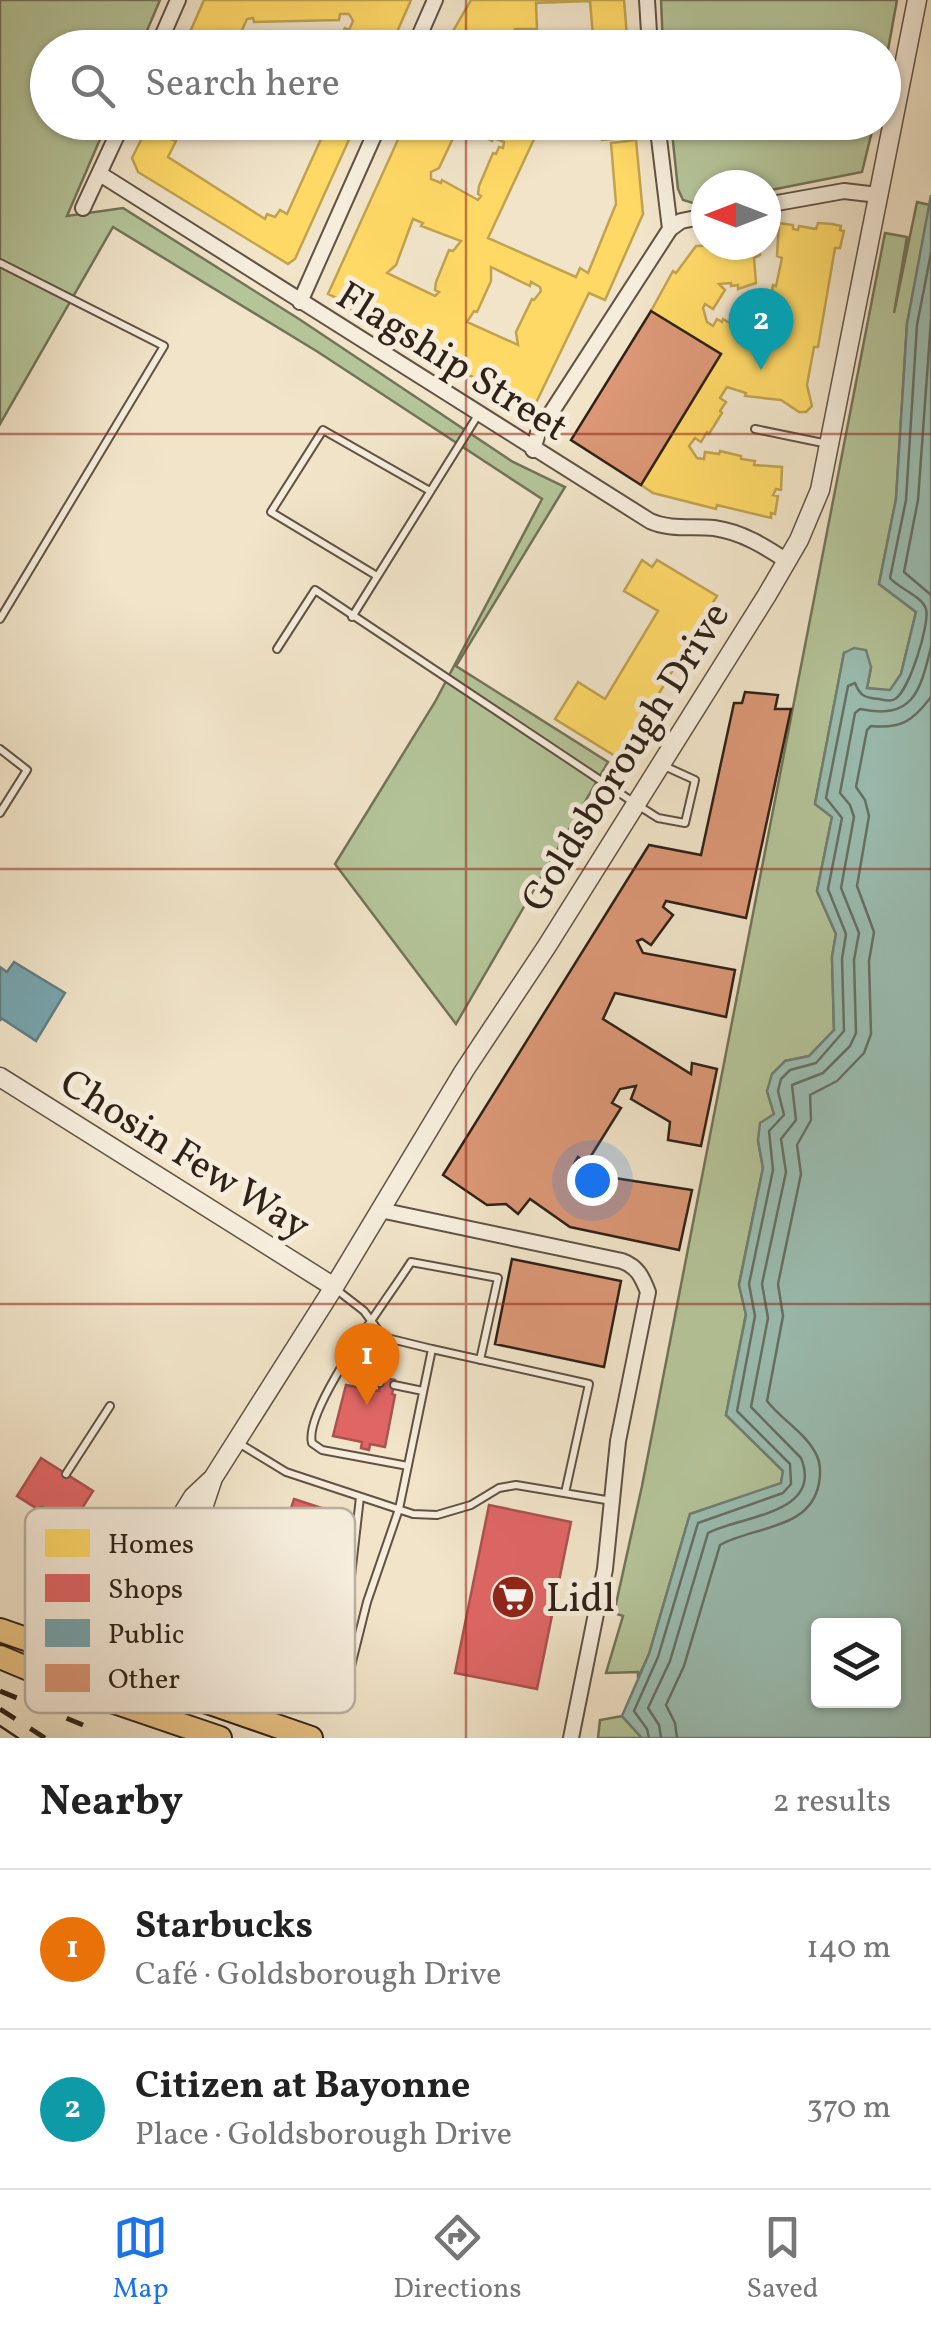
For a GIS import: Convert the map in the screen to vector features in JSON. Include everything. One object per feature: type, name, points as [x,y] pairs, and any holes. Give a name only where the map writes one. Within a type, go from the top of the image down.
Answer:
[{"type":"highway","points":[[0,1630],[25,1640]]},
{"type":"highway","points":[[0,1656],[25,1667]]},
{"type":"highway","points":[[147,1713],[220,1738]]},
{"type":"highway","points":[[238,1713],[311,1738]]},
{"type":"street","points":[[164,30],[178,0]]},
{"type":"street","points":[[422,30],[436,0]]},
{"type":"street","points":[[647,0],[649,30]]},
{"type":"street","name":"Goldsborough Drive","points":[[901,83],[918,0]]},
{"type":"street","points":[[83,208],[115,140]]},
{"type":"street","points":[[300,302],[372,140]]},
{"type":"street","points":[[659,140],[670,229]]},
{"type":"street","name":"Goldsborough Drive","points":[[187,1508],[213,1478],[334,1287],[464,1071],[547,946],[787,560],[812,513],[889,140]]},
{"type":"street","name":"Flagship Street","points":[[100,174],[650,522],[732,532],[787,560]]},
{"type":"street","points":[[781,202],[844,191],[878,195]]},
{"type":"street","points":[[532,450],[538,433],[670,229],[691,219]]},
{"type":"street","name":"Chosin Few Way","points":[[0,1077],[334,1287]]},
{"type":"street","points":[[380,1210],[622,1261],[633,1265],[648,1292],[618,1441],[605,1569],[571,1738]]},
{"type":"lane","points":[[0,263],[164,346],[0,619]]},
{"type":"lane","points":[[352,617],[478,415]]},
{"type":"lane","points":[[755,429],[829,444]]},
{"type":"lane","points":[[377,576],[272,512],[292,479],[323,430],[430,491]]},
{"type":"lane","points":[[277,649],[315,590],[658,818],[685,823],[696,780],[660,765]]},
{"type":"lane","points":[[0,749],[28,770],[0,813]]},
{"type":"lane","points":[[408,1466],[322,1450],[312,1443],[310,1436],[319,1406],[412,1262],[498,1278],[480,1360]]},
{"type":"lane","points":[[334,1287],[364,1311],[383,1336],[588,1384],[566,1493]]},
{"type":"lane","points":[[380,1382],[370,1375],[379,1359],[383,1336]]},
{"type":"lane","points":[[355,1650],[399,1509],[432,1349]]},
{"type":"lane","points":[[394,1385],[423,1391]]},
{"type":"lane","points":[[66,1474],[110,1406]]},
{"type":"lane","points":[[236,1441],[286,1472],[399,1509],[437,1515],[472,1506],[499,1488],[516,1486],[614,1501]]},
{"type":"lane","points":[[355,1541],[360,1497]]},
{"type":"green space","points":[[0,0],[160,0],[147,30],[30,30],[30,140],[100,140],[67,216],[123,208],[299,319],[513,462],[565,487],[456,666],[608,762],[456,1024],[335,864],[435,702],[542,499],[318,352],[113,227],[0,424]]},
{"type":"green space","points":[[661,0],[897,0],[892,30],[662,30]]},
{"type":"green space","points":[[673,140],[870,140],[862,172],[781,188],[781,170],[691,170],[691,202],[683,200],[678,189]]},
{"type":"green space","points":[[917,202],[930,205],[907,324],[896,499],[879,584],[916,612],[901,674],[890,691],[867,688],[871,667],[844,653],[815,804],[832,817],[817,891],[836,934],[832,957],[834,1030],[809,1056],[785,1061],[767,1091],[774,1114],[758,1141],[763,1168],[739,1284],[746,1314],[726,1415],[783,1471],[781,1484],[690,1514],[649,1654],[638,1678],[638,1672],[606,1673],[623,1616],[614,1613],[642,1486],[885,233],[907,237],[894,313]]},
{"type":"green space","points":[[622,1716],[642,1738],[598,1738],[600,1720]]},
{"type":"water","points":[[931,195],[931,1738],[642,1738],[622,1716],[649,1654],[690,1514],[781,1483],[783,1471],[726,1415],[746,1315],[739,1285],[763,1168],[758,1140],[760,1123],[774,1114],[767,1091],[772,1074],[785,1061],[809,1056],[834,1030],[832,957],[836,934],[817,891],[832,817],[815,804],[844,653],[854,648],[866,650],[871,667],[867,688],[890,690],[901,674],[916,612],[879,584],[896,499],[907,324]]},
{"type":"building: Homes","points":[[204,0],[411,0],[398,30],[349,30],[353,21],[349,14],[340,14],[339,20],[254,22],[253,18],[247,19],[242,30],[191,30]]},
{"type":"building: Homes","points":[[471,0],[624,0],[626,30],[592,30],[590,1],[536,3],[537,29],[454,30]]},
{"type":"building: Homes","points":[[141,140],[176,141],[168,157],[265,219],[267,214],[275,217],[280,210],[287,214],[321,140],[349,140],[295,259],[288,264],[138,172],[132,158]]},
{"type":"building: Homes","points":[[398,140],[452,140],[439,168],[431,172],[431,179],[441,183],[442,180],[478,200],[479,186],[493,153],[503,148],[504,142],[499,140],[534,140],[488,238],[576,277],[580,268],[588,273],[616,204],[611,143],[636,140],[643,214],[605,300],[589,293],[531,413],[505,401],[509,393],[426,356],[431,347],[345,306],[347,303],[328,294]],"holes":[[[413,219],[423,223],[421,226],[461,241],[453,251],[449,250],[436,282],[435,290],[439,292],[435,296],[387,273],[396,265]],[[491,267],[540,287],[516,332],[518,345],[467,322],[477,312],[491,281]]]},
{"type":"building: Homes","points":[[781,223],[798,230],[799,226],[816,229],[818,223],[832,224],[844,231],[840,248],[835,248],[818,347],[814,347],[807,385],[812,406],[799,412],[781,400],[745,396],[746,393],[727,387],[720,398],[726,402],[722,413],[709,434],[701,442],[695,438],[689,446],[697,458],[704,459],[705,452],[720,451],[755,461],[754,465],[782,467],[781,490],[776,489],[773,495],[778,496],[775,514],[771,513],[771,518],[717,505],[716,509],[653,493],[641,485],[721,354],[651,311],[673,271],[676,273],[691,253],[691,260],[754,260],[756,283],[738,289],[738,285],[731,283],[719,284],[725,290],[713,309],[705,304],[703,308],[707,322],[713,326],[717,319],[723,319],[738,328],[738,341],[755,344],[754,351],[760,352],[772,344],[773,338],[766,337],[773,285],[776,286],[782,258]]},
{"type":"building: Homes","points":[[642,560],[652,567],[657,560],[717,596],[620,759],[555,719],[578,682],[605,699],[658,611],[624,591]]},
{"type":"building: Shops","points":[[381,1377],[395,1380],[385,1447],[370,1444],[369,1450],[361,1448],[362,1442],[333,1436],[346,1385],[379,1391]]},
{"type":"building: Shops","points":[[41,1458],[93,1491],[82,1508],[36,1508],[17,1496]]},
{"type":"building: Shops","points":[[294,1499],[322,1508],[291,1508]]},
{"type":"building: Shops","name":"Lidl","points":[[489,1505],[571,1522],[537,1689],[455,1673]]},
{"type":"building: Public","points":[[14,962],[65,993],[36,1041],[1,1018],[0,1021],[0,967],[7,972]]},
{"type":"building: Other","points":[[651,311],[721,354],[641,485],[571,440]]},
{"type":"building: Other","points":[[745,692],[778,695],[775,709],[791,709],[746,918],[666,901],[663,907],[673,915],[651,945],[642,939],[637,941],[643,953],[735,970],[726,1017],[615,993],[603,1019],[691,1074],[692,1063],[717,1069],[701,1146],[668,1140],[670,1122],[631,1099],[636,1086],[620,1089],[612,1103],[621,1108],[586,1164],[578,1157],[574,1164],[578,1181],[594,1182],[595,1175],[692,1190],[679,1250],[570,1227],[530,1199],[518,1214],[506,1204],[487,1205],[443,1175],[649,845],[701,855],[734,703],[742,703]]},
{"type":"building: Other","points":[[512,1259],[621,1281],[604,1367],[495,1344]]},
{"type":"tram line","points":[[0,1726],[18,1738]]},
{"type":"railway","points":[[0,1691],[25,1701]]},
{"type":"railway","points":[[0,1709],[45,1738]]},
{"type":"railway","points":[[54,1713],[83,1725]]},
{"type":"place","name":"Citizen at Bayonne","points":[[761,370]]},
{"type":"place","name":"Starbucks","points":[[367,1405]]},
{"type":"place","name":"Lidl","points":[[513,1597]]}]
